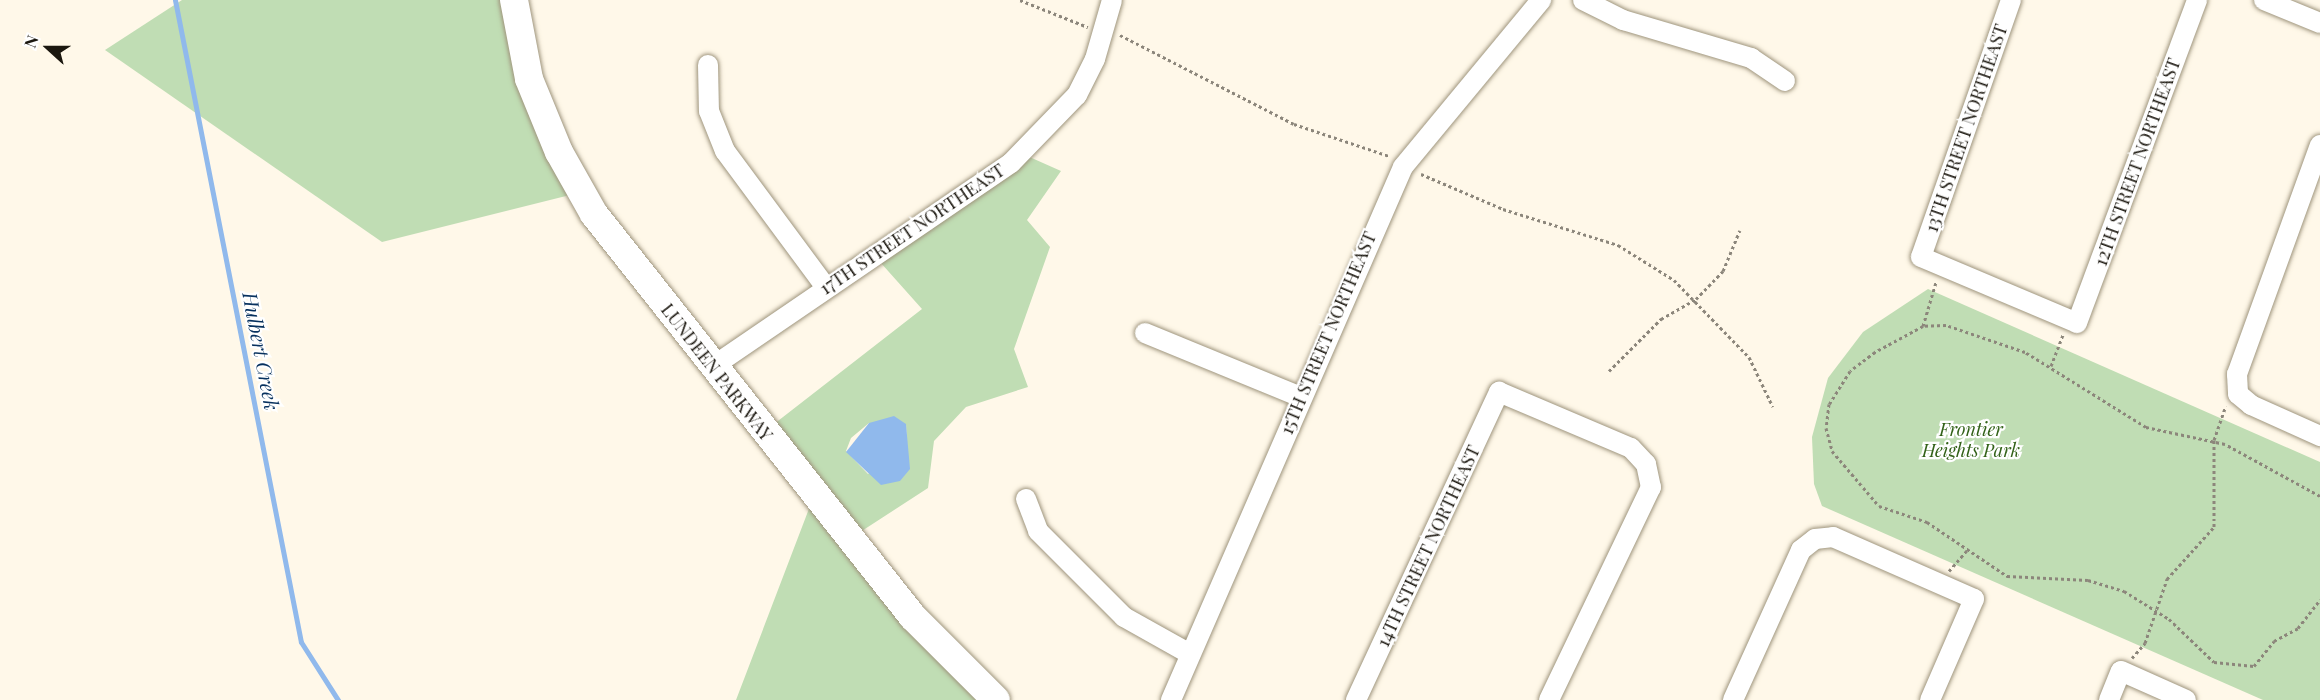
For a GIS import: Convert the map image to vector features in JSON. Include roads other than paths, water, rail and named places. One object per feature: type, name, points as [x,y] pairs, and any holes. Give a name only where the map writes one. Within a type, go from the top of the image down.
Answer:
[{"type":"main road","name":"LUNDEEN PARKWAY","points":[[514,0],[529,79],[559,152],[594,214],[712,367],[913,617],[996,700]]},
{"type":"street","name":"17TH STREET NORTHEAST","points":[[712,367],[825,286],[985,183],[1050,126],[1077,95],[1095,59],[1112,0]]},
{"type":"street","name":"15TH STREET NORTHEAST","points":[[1171,700],[1300,397],[1403,167],[1541,0]]},
{"type":"street","points":[[1583,0],[1623,20],[1751,58],[1785,81]]},
{"type":"street","name":"13TH STREET NORTHEAST","points":[[1943,266],[1921,257],[2011,0]]},
{"type":"street","name":"12TH STREET NORTHEAST","points":[[1943,266],[2077,323],[2197,0]]},
{"type":"street","points":[[2264,0],[2320,23]]},
{"type":"street","points":[[708,65],[709,111],[725,151],[825,286]]},
{"type":"street","points":[[2320,145],[2237,374],[2238,394],[2251,405],[2320,436]]},
{"type":"street","points":[[1145,333],[1300,397]]},
{"type":"street","name":"14TH STREET NORTHEAST","points":[[1356,700],[1499,392],[1631,448],[1646,464],[1651,487],[1549,700]]},
{"type":"street","points":[[1026,499],[1038,531],[1124,617],[1190,654]]},
{"type":"street","points":[[1733,700],[1801,550],[1815,539],[1833,537],[1974,599],[1930,700]]},
{"type":"street","points":[[2109,700],[2121,671],[2186,700]]},
{"type":"water","points":[[894,416],[906,424],[910,469],[900,481],[881,485],[846,452],[869,423]]},
{"type":"waterway","name":"Hulbert Creek","points":[[175,0],[301,642],[338,700]]},
{"type":"park label","name":"Frontier Heights Park","points":[[1971,440]]}]
